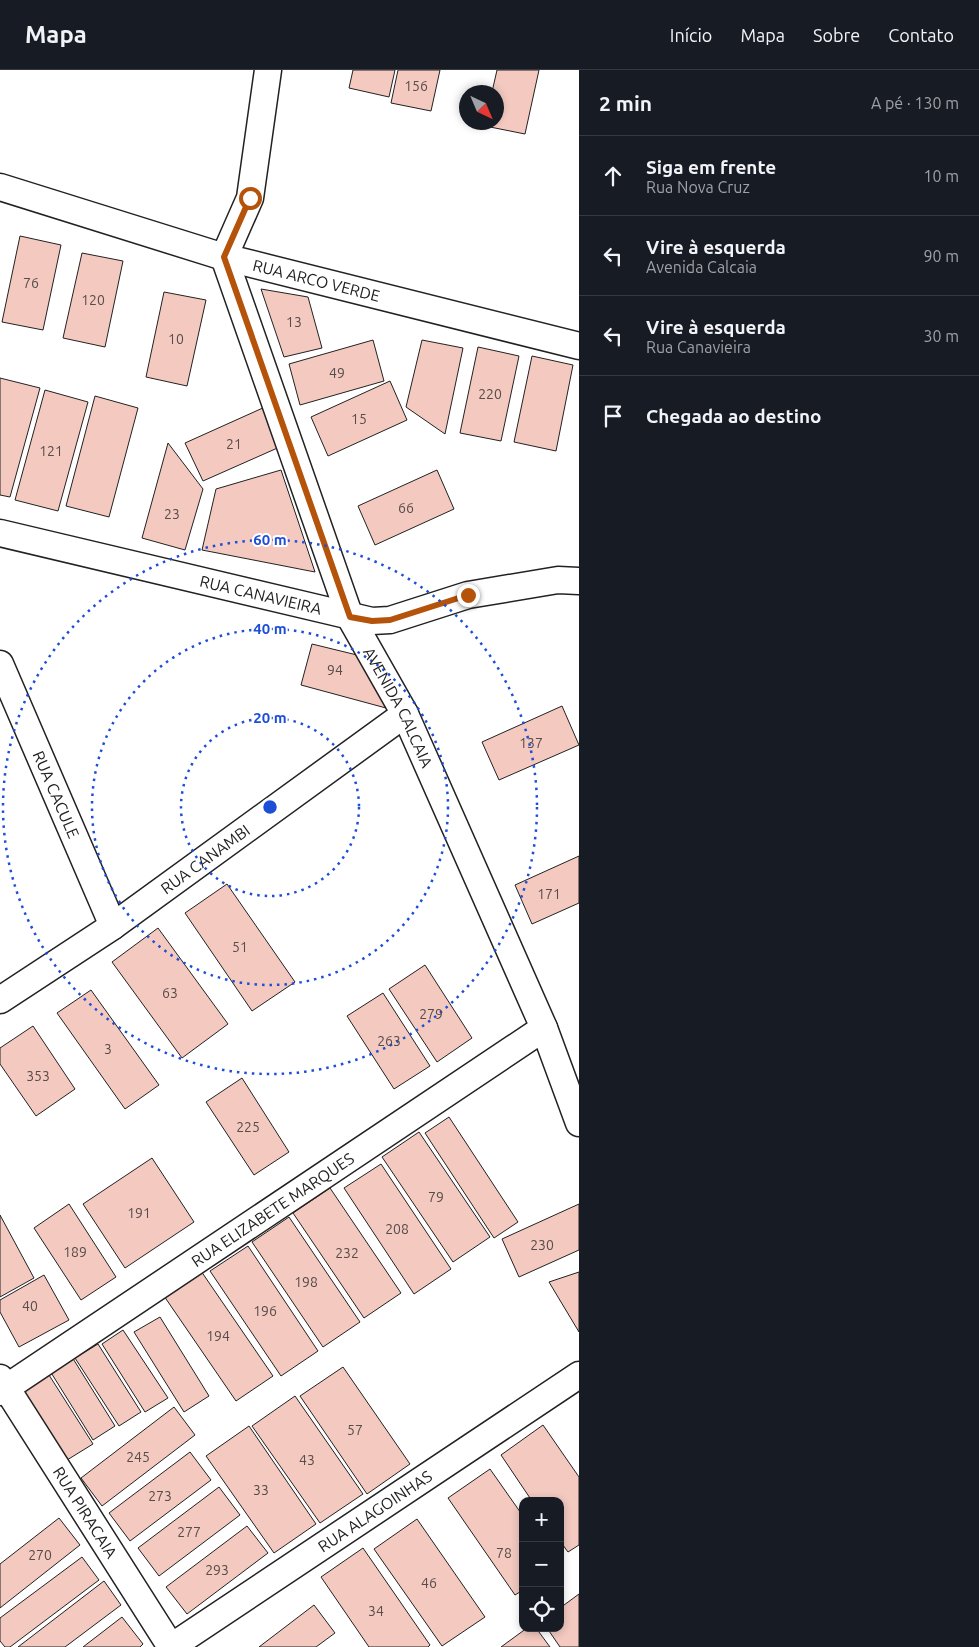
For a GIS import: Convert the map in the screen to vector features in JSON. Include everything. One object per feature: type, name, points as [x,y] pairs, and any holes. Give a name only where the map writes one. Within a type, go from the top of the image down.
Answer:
[{"type":"street","points":[[224,257],[250,198],[268,70]]},
{"type":"street","name":"RUA ARCO VERDE","points":[[0,187],[224,257],[579,346]]},
{"type":"street","name":"AVENIDA CALCAIA","points":[[224,257],[350,617],[405,714],[544,1028],[579,1123]]},
{"type":"street","name":"RUA CANAVIEIRA","points":[[0,533],[372,621],[390,620],[468,595],[558,580],[579,581]]},
{"type":"street","name":"RUA CACULE","points":[[0,664],[113,926]]},
{"type":"street","name":"RUA CANAMBI","points":[[0,1000],[113,926],[405,714]]},
{"type":"street","name":"RUA ELIZABETE MARQUES","points":[[2,1386],[544,1028]]},
{"type":"street","name":"RUA ALAGOINHAS","points":[[171,1647],[579,1374]]},
{"type":"street","name":"RUA PIRACAIA","points":[[2,1386],[171,1647]]},
{"type":"building","points":[[353,70],[395,70],[389,97],[349,88]]},
{"type":"building","points":[[398,70],[440,70],[431,111],[391,103]]},
{"type":"building","points":[[497,70],[539,70],[525,134],[504,130],[504,85],[494,85]]},
{"type":"building","points":[[20,236],[61,245],[43,330],[2,322]]},
{"type":"building","points":[[82,253],[123,261],[105,347],[63,338]]},
{"type":"building","points":[[261,289],[308,297],[322,348],[284,357]]},
{"type":"building","points":[[164,292],[206,300],[187,386],[146,377]]},
{"type":"building","points":[[373,340],[384,381],[300,405],[289,364]]},
{"type":"building","points":[[422,340],[463,348],[445,434],[406,407]]},
{"type":"building","points":[[478,347],[519,356],[501,441],[460,433]]},
{"type":"building","points":[[532,356],[573,365],[556,451],[514,442]]},
{"type":"building","points":[[0,378],[40,388],[10,497],[0,495]]},
{"type":"building","points":[[390,381],[407,420],[328,456],[311,417]]},
{"type":"building","points":[[45,390],[88,402],[58,511],[15,500]]},
{"type":"building","points":[[95,396],[138,408],[109,517],[66,506]]},
{"type":"building","points":[[265,407],[282,446],[203,481],[185,443]]},
{"type":"building","points":[[168,443],[203,489],[185,550],[142,538]]},
{"type":"building","points":[[281,470],[315,572],[202,550],[216,489]]},
{"type":"building","points":[[437,470],[454,509],[375,545],[358,506]]},
{"type":"building","points":[[312,644],[357,655],[386,708],[301,685]]},
{"type":"building","points":[[562,706],[579,745],[499,780],[482,742]]},
{"type":"building","points":[[579,856],[579,903],[532,924],[515,885]]},
{"type":"building","points":[[227,884],[295,982],[252,1011],[185,913]]},
{"type":"building","points":[[158,928],[228,1024],[182,1058],[112,962]]},
{"type":"building","points":[[425,965],[472,1038],[437,1062],[389,989]]},
{"type":"building","points":[[91,990],[159,1085],[125,1109],[57,1013]]},
{"type":"building","points":[[383,993],[430,1066],[394,1089],[347,1016]]},
{"type":"building","points":[[33,1026],[75,1089],[36,1116],[0,1064],[0,1048]]},
{"type":"building","points":[[242,1078],[289,1152],[254,1175],[206,1102]]},
{"type":"building","points":[[449,1117],[518,1222],[494,1238],[425,1133]]},
{"type":"building","points":[[419,1132],[490,1237],[453,1262],[382,1157]]},
{"type":"building","points":[[152,1158],[194,1222],[125,1268],[83,1204]]},
{"type":"building","points":[[381,1164],[451,1269],[414,1294],[344,1188]]},
{"type":"building","points":[[330,1188],[401,1293],[364,1318],[293,1213]]},
{"type":"building","points":[[69,1204],[116,1277],[81,1300],[34,1228]]},
{"type":"building","points":[[579,1204],[579,1250],[519,1277],[502,1239]]},
{"type":"building","points":[[0,1215],[34,1278],[0,1297]]},
{"type":"building","points":[[289,1217],[360,1322],[323,1347],[252,1242]]},
{"type":"building","points":[[248,1246],[318,1351],[281,1376],[210,1271]]},
{"type":"building","points":[[201,1271],[273,1376],[236,1401],[164,1296]]},
{"type":"building","points":[[579,1272],[579,1332],[549,1282]]},
{"type":"building","points":[[44,1275],[69,1320],[19,1347],[0,1312],[0,1300]]},
{"type":"building","points":[[160,1317],[209,1396],[184,1412],[134,1332]]},
{"type":"building","points":[[123,1330],[168,1398],[145,1412],[102,1344]]},
{"type":"building","points":[[98,1344],[141,1412],[119,1426],[75,1358]]},
{"type":"building","points":[[72,1357],[115,1426],[93,1440],[50,1371]]},
{"type":"building","points":[[343,1367],[410,1464],[367,1494],[300,1396]]},
{"type":"building","points":[[49,1375],[93,1444],[67,1460],[24,1392]]},
{"type":"building","points":[[295,1396],[363,1494],[320,1523],[252,1426]]},
{"type":"building","points":[[174,1407],[195,1435],[102,1506],[81,1478]]},
{"type":"building","points":[[543,1425],[579,1477],[579,1545],[568,1552],[564,1546],[564,1497],[529,1497],[501,1455]]},
{"type":"building","points":[[249,1426],[316,1524],[274,1553],[206,1456]]},
{"type":"building","points":[[190,1452],[211,1480],[130,1541],[109,1513]]},
{"type":"building","points":[[490,1469],[519,1510],[519,1592],[515,1595],[448,1498]]},
{"type":"building","points":[[219,1487],[240,1515],[159,1576],[138,1548]]},
{"type":"building","points":[[59,1518],[80,1545],[0,1608],[0,1564]]},
{"type":"building","points":[[417,1519],[485,1617],[442,1646],[374,1549]]},
{"type":"building","points":[[247,1526],[268,1553],[187,1614],[166,1587]]},
{"type":"building","points":[[363,1548],[430,1645],[428,1647],[369,1647],[321,1577]]},
{"type":"building","points":[[82,1557],[99,1580],[10,1647],[5,1647],[0,1641],[0,1618]]},
{"type":"building","points":[[104,1581],[121,1605],[65,1647],[18,1647]]},
{"type":"building","points":[[579,1594],[579,1647],[560,1647],[550,1632],[564,1632],[564,1605]]},
{"type":"building","points":[[314,1605],[335,1633],[316,1647],[259,1647]]},
{"type":"building","points":[[122,1617],[143,1644],[140,1647],[83,1647]]},
{"type":"building","points":[[522,1632],[539,1632],[550,1647],[501,1647]]},
{"type":"route","points":[[250,198],[224,257],[350,617],[372,621],[390,620],[468,595]]}]
